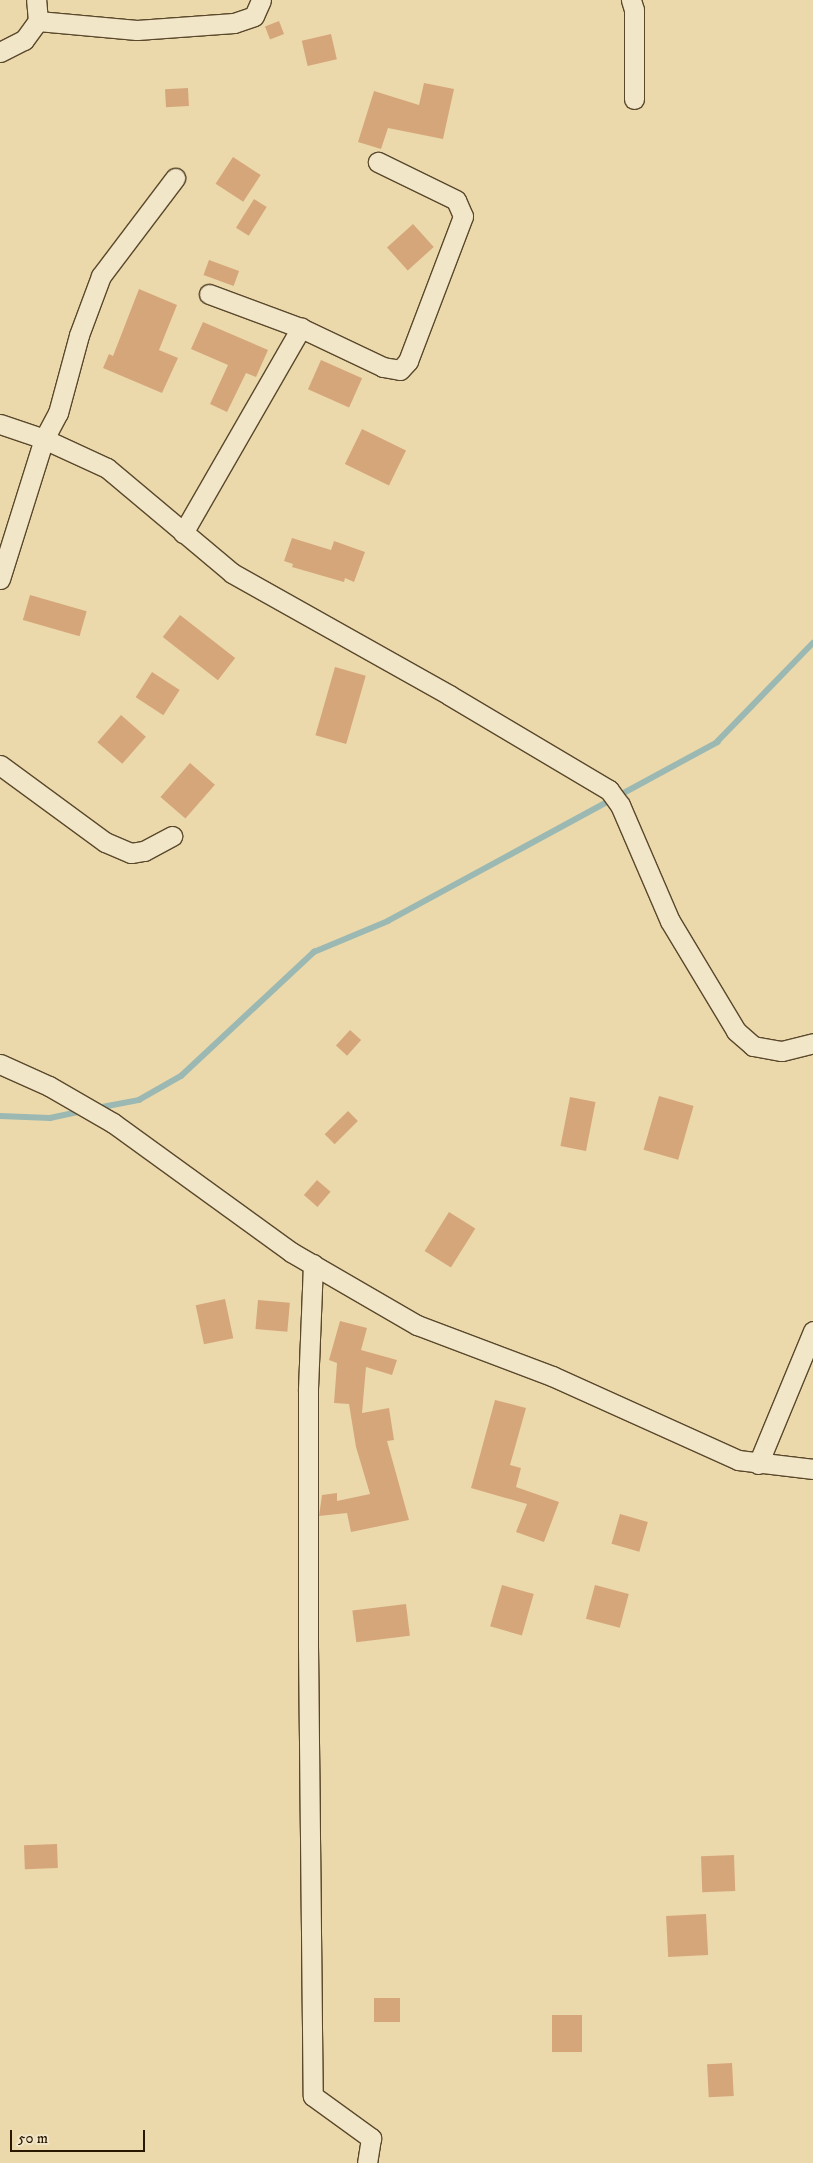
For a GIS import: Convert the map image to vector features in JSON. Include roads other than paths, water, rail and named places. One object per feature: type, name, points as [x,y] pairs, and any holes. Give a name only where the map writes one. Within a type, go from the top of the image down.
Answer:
[{"type":"street","points":[[0,52],[24,40],[38,21],[36,0]]},
{"type":"street","points":[[38,21],[137,30],[234,23],[254,16],[261,0]]},
{"type":"street","points":[[631,0],[634,10],[634,98]]},
{"type":"street","points":[[209,294],[300,328],[383,367],[400,370],[408,361],[463,216],[456,200],[378,162]]},
{"type":"street","points":[[1,571],[44,439],[58,413],[79,335],[100,276],[175,178]]},
{"type":"street","points":[[183,533],[300,328]]},
{"type":"street","points":[[0,424],[44,439],[107,468],[232,573],[449,694],[609,790],[620,805],[670,921],[736,1031],[753,1046],[782,1051],[813,1043]]},
{"type":"street","points":[[0,765],[105,842],[131,853],[144,851],[172,836]]},
{"type":"street","points":[[0,1064],[49,1086],[113,1123],[313,1264],[418,1325],[552,1376],[738,1460],[758,1464],[813,1469]]},
{"type":"street","points":[[313,1264],[308,1646],[313,2096],[371,2138],[367,2163]]},
{"type":"street","points":[[758,1464],[813,1331]]},
{"type":"waterway","points":[[97,1108],[139,1100],[181,1076],[314,952],[388,921],[717,742],[813,643]]},
{"type":"waterway","points":[[0,1116],[50,1118],[83,1111]]}]
